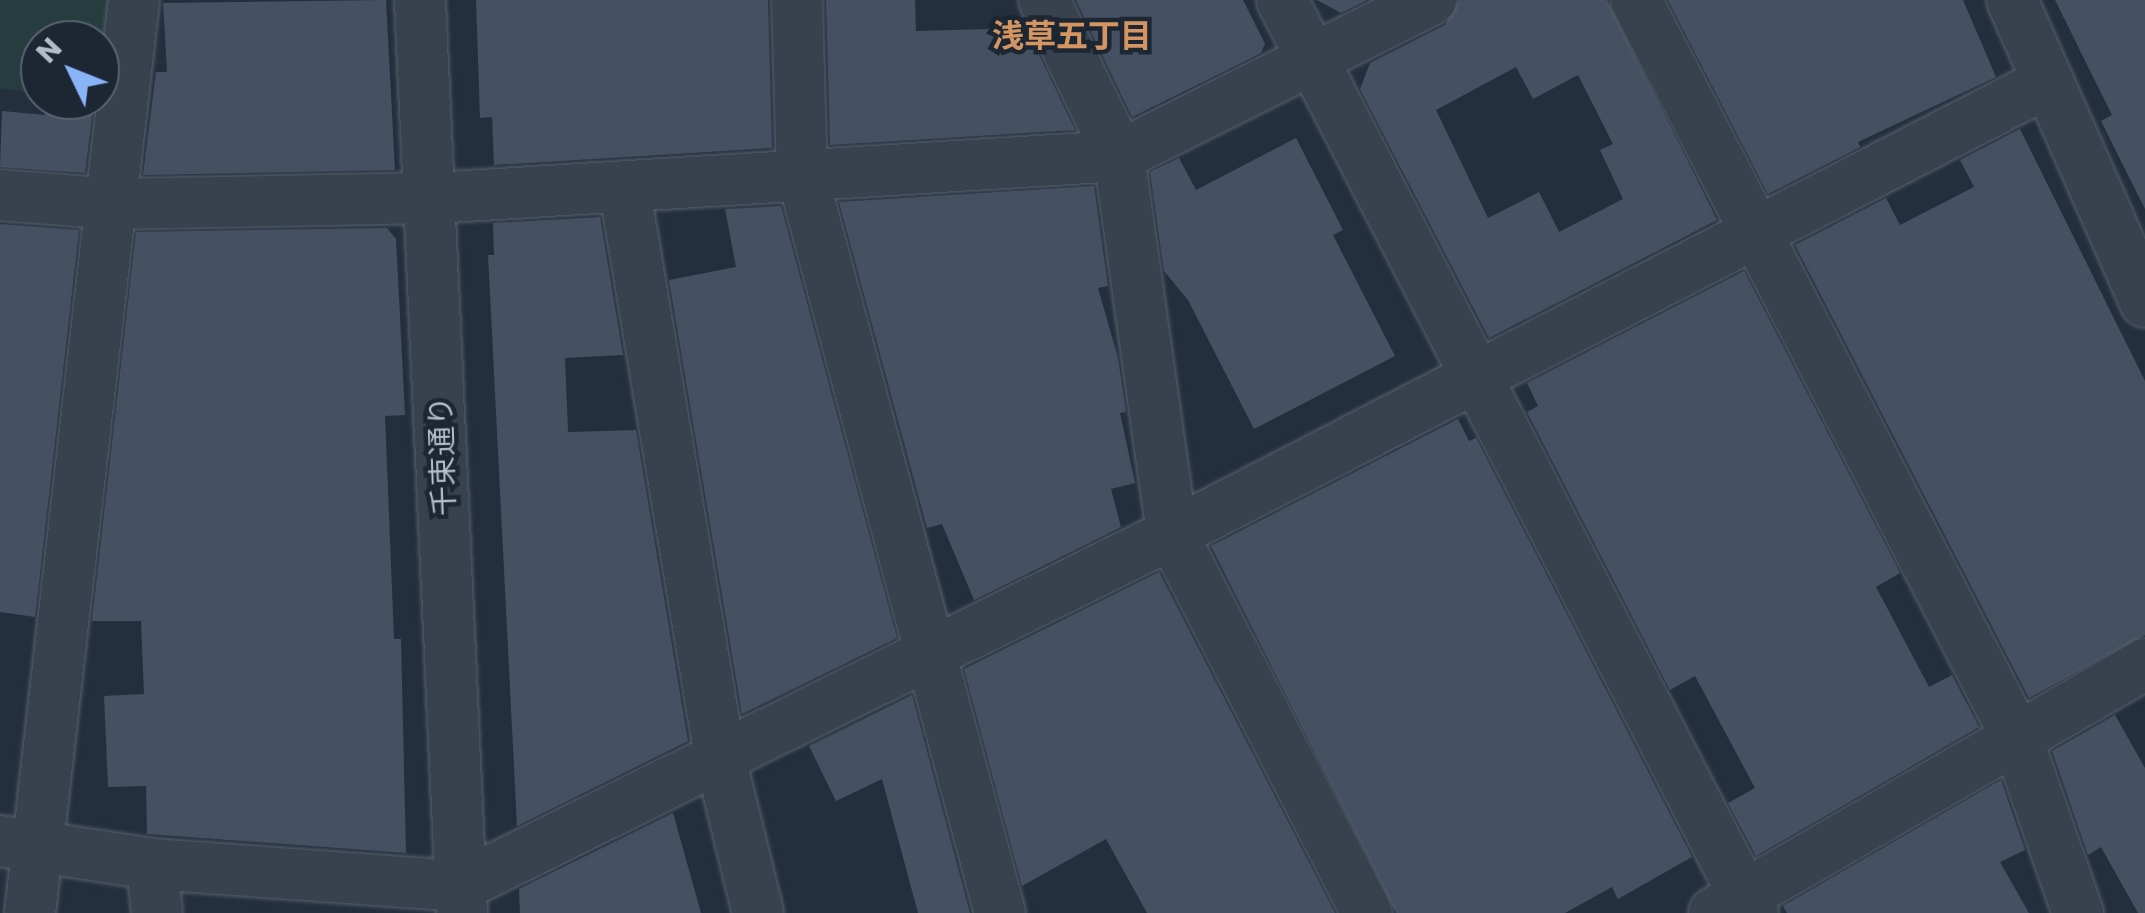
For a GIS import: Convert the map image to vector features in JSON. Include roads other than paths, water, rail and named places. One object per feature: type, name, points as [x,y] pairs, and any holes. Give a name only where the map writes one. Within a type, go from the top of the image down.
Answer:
[{"type":"street","points":[[30,913],[18,843],[115,204],[134,0]]},
{"type":"street","name":"千束通り","points":[[420,0],[461,899]]},
{"type":"street","points":[[797,0],[802,174],[1000,913]]},
{"type":"street","points":[[1044,0],[1118,156],[1172,534],[1367,913]]},
{"type":"street","points":[[1282,0],[1477,378],[1737,907],[2016,736],[2145,664]]},
{"type":"street","points":[[0,195],[115,204],[432,198],[1118,156],[1314,62],[1430,0]]},
{"type":"street","points":[[1636,0],[2016,736],[2078,913]]},
{"type":"street","points":[[2012,0],[2140,280]]},
{"type":"street","points":[[18,843],[152,864],[461,899],[721,762],[1756,236],[2048,82]]},
{"type":"street","points":[[624,186],[721,762],[758,913]]},
{"type":"street","points":[[152,864],[157,913]]},
{"type":"district","name":"浅草五丁目","points":[[1072,36]]}]
